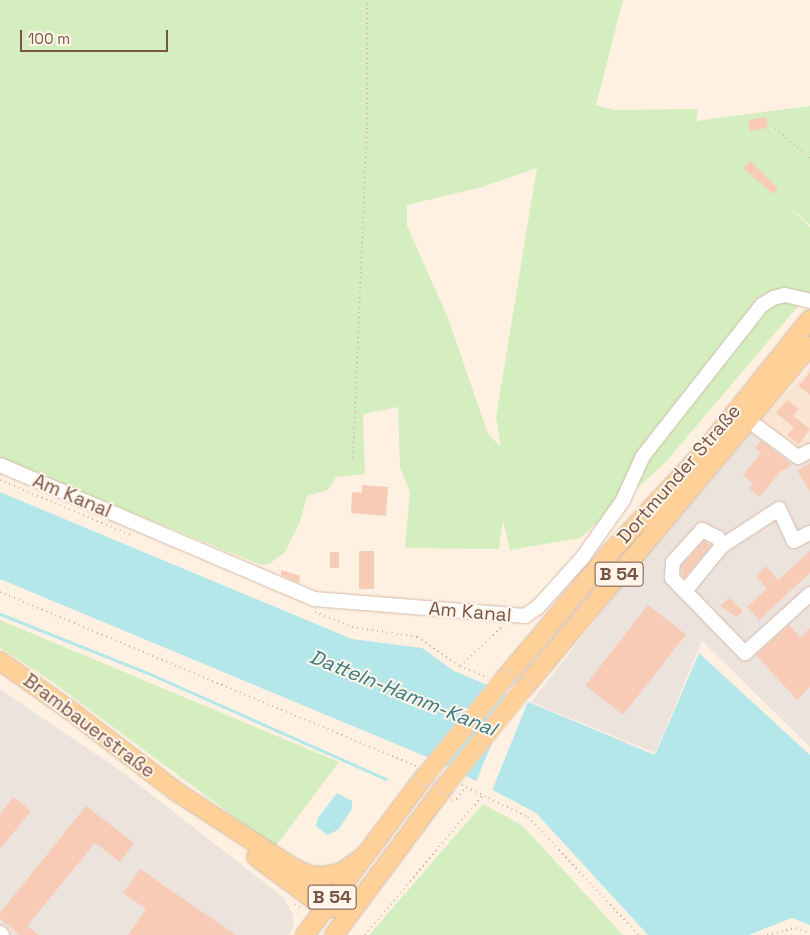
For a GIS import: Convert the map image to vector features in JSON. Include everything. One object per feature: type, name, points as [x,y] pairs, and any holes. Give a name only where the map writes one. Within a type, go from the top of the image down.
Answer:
[{"type":"main road","name":"Dortmunder Straße","points":[[305,935],[328,906],[421,771],[504,679],[610,553],[706,449],[810,319]]},
{"type":"main road","name":"Dortmunder Straße","points":[[336,932],[357,903],[446,793],[524,688],[810,346]]},
{"type":"main road","name":"Brambauerstraße","points":[[0,661],[79,716],[177,792],[271,854],[310,875]]},
{"type":"main road","name":"Brambauerstraße","points":[[177,792],[185,805],[328,906]]},
{"type":"main road","points":[[310,875],[333,875],[360,859]]},
{"type":"main road","points":[[310,875],[321,885],[336,932]]},
{"type":"main road","points":[[328,906],[357,903]]},
{"type":"lane","name":"Am Kanal","points":[[0,465],[314,599],[525,616],[538,607],[583,557],[623,500],[643,456],[762,305],[773,298],[785,296],[809,301]]},
{"type":"lane","points":[[748,420],[798,457],[810,451]]},
{"type":"lane","points":[[685,591],[722,546],[779,510],[794,541],[810,533]]},
{"type":"lane","points":[[722,546],[718,538],[702,530],[673,562],[672,578],[745,653],[810,594]]},
{"type":"path","points":[[353,458],[367,129],[367,0]]},
{"type":"path","points":[[774,128],[810,158]]},
{"type":"path","points":[[0,592],[421,771]]},
{"type":"path","points":[[460,666],[510,616]]},
{"type":"path","points":[[446,793],[457,799],[466,787],[528,817],[639,935]]},
{"type":"path","points":[[365,935],[482,796]]},
{"type":"path","points":[[767,935],[796,928],[810,933]]},
{"type":"shaded area","points":[[810,367],[810,441],[790,452],[758,424]]},
{"type":"shaded area","points":[[758,424],[790,452],[810,441],[810,747],[702,641],[655,753],[531,702],[643,559]]},
{"type":"shaded area","points":[[0,689],[125,774],[283,897],[293,915],[293,928],[288,935],[0,935]]},
{"type":"green space","points":[[0,0],[623,0],[596,105],[614,110],[698,109],[696,121],[810,106],[810,225],[776,195],[810,227],[810,292],[665,463],[580,538],[510,550],[503,520],[499,549],[405,548],[410,492],[400,468],[398,407],[363,414],[365,474],[336,477],[328,490],[307,496],[300,522],[285,552],[269,564],[261,565],[0,459]],"holes":[[[537,168],[496,417],[501,447],[488,434],[448,318],[407,226],[407,205],[482,187]]]},
{"type":"green space","points":[[0,620],[339,762],[275,847],[47,678],[0,648]]},
{"type":"green space","points":[[483,804],[523,826],[623,935],[369,935]]},
{"type":"water","name":"Datteln-Hamm-Kanal","points":[[0,492],[352,639],[422,648],[454,671],[655,755],[699,653],[810,755],[810,925],[792,918],[749,935],[648,935],[536,813],[446,765],[0,579]]},
{"type":"water","points":[[337,793],[352,801],[352,809],[338,830],[327,835],[316,826],[318,818]]},
{"type":"pier","points":[[512,693],[529,700],[492,792],[475,785]]},
{"type":"building","points":[[766,117],[768,128],[750,131],[748,120]]},
{"type":"building","points":[[750,161],[778,188],[773,194],[743,168]]},
{"type":"building","points":[[810,372],[810,395],[799,386]]},
{"type":"building","points":[[787,400],[799,409],[793,416],[810,429],[799,444],[787,435],[794,427],[776,413]]},
{"type":"building","points":[[761,440],[792,465],[780,472],[760,497],[749,488],[753,483],[743,475],[761,453],[755,448]]},
{"type":"building","points":[[810,463],[810,492],[797,470]]},
{"type":"building","points":[[362,485],[388,487],[386,516],[351,513],[352,492],[362,493]]},
{"type":"building","points":[[704,541],[711,546],[684,578],[681,566]]},
{"type":"building","points":[[359,551],[374,551],[374,589],[359,589]]},
{"type":"building","points":[[810,551],[810,573],[759,620],[747,607],[767,589],[756,576],[766,566],[778,580]]},
{"type":"building","points":[[330,552],[339,552],[339,568],[330,568]]},
{"type":"building","points":[[281,570],[300,576],[299,583],[281,575]]},
{"type":"building","points":[[729,598],[743,611],[737,617],[720,606]]},
{"type":"building","points":[[648,605],[686,635],[623,715],[585,685]]},
{"type":"building","points":[[789,625],[800,637],[810,628],[810,687],[797,700],[756,655]]},
{"type":"building","points":[[13,797],[31,811],[0,849],[0,814]]},
{"type":"building","points":[[86,806],[134,843],[120,862],[95,843],[27,926],[39,935],[20,935],[0,919],[0,913]]},
{"type":"building","points":[[140,869],[236,935],[128,935],[146,909],[123,893]]},
{"type":"waterway","points":[[0,614],[150,674],[386,779]]}]
